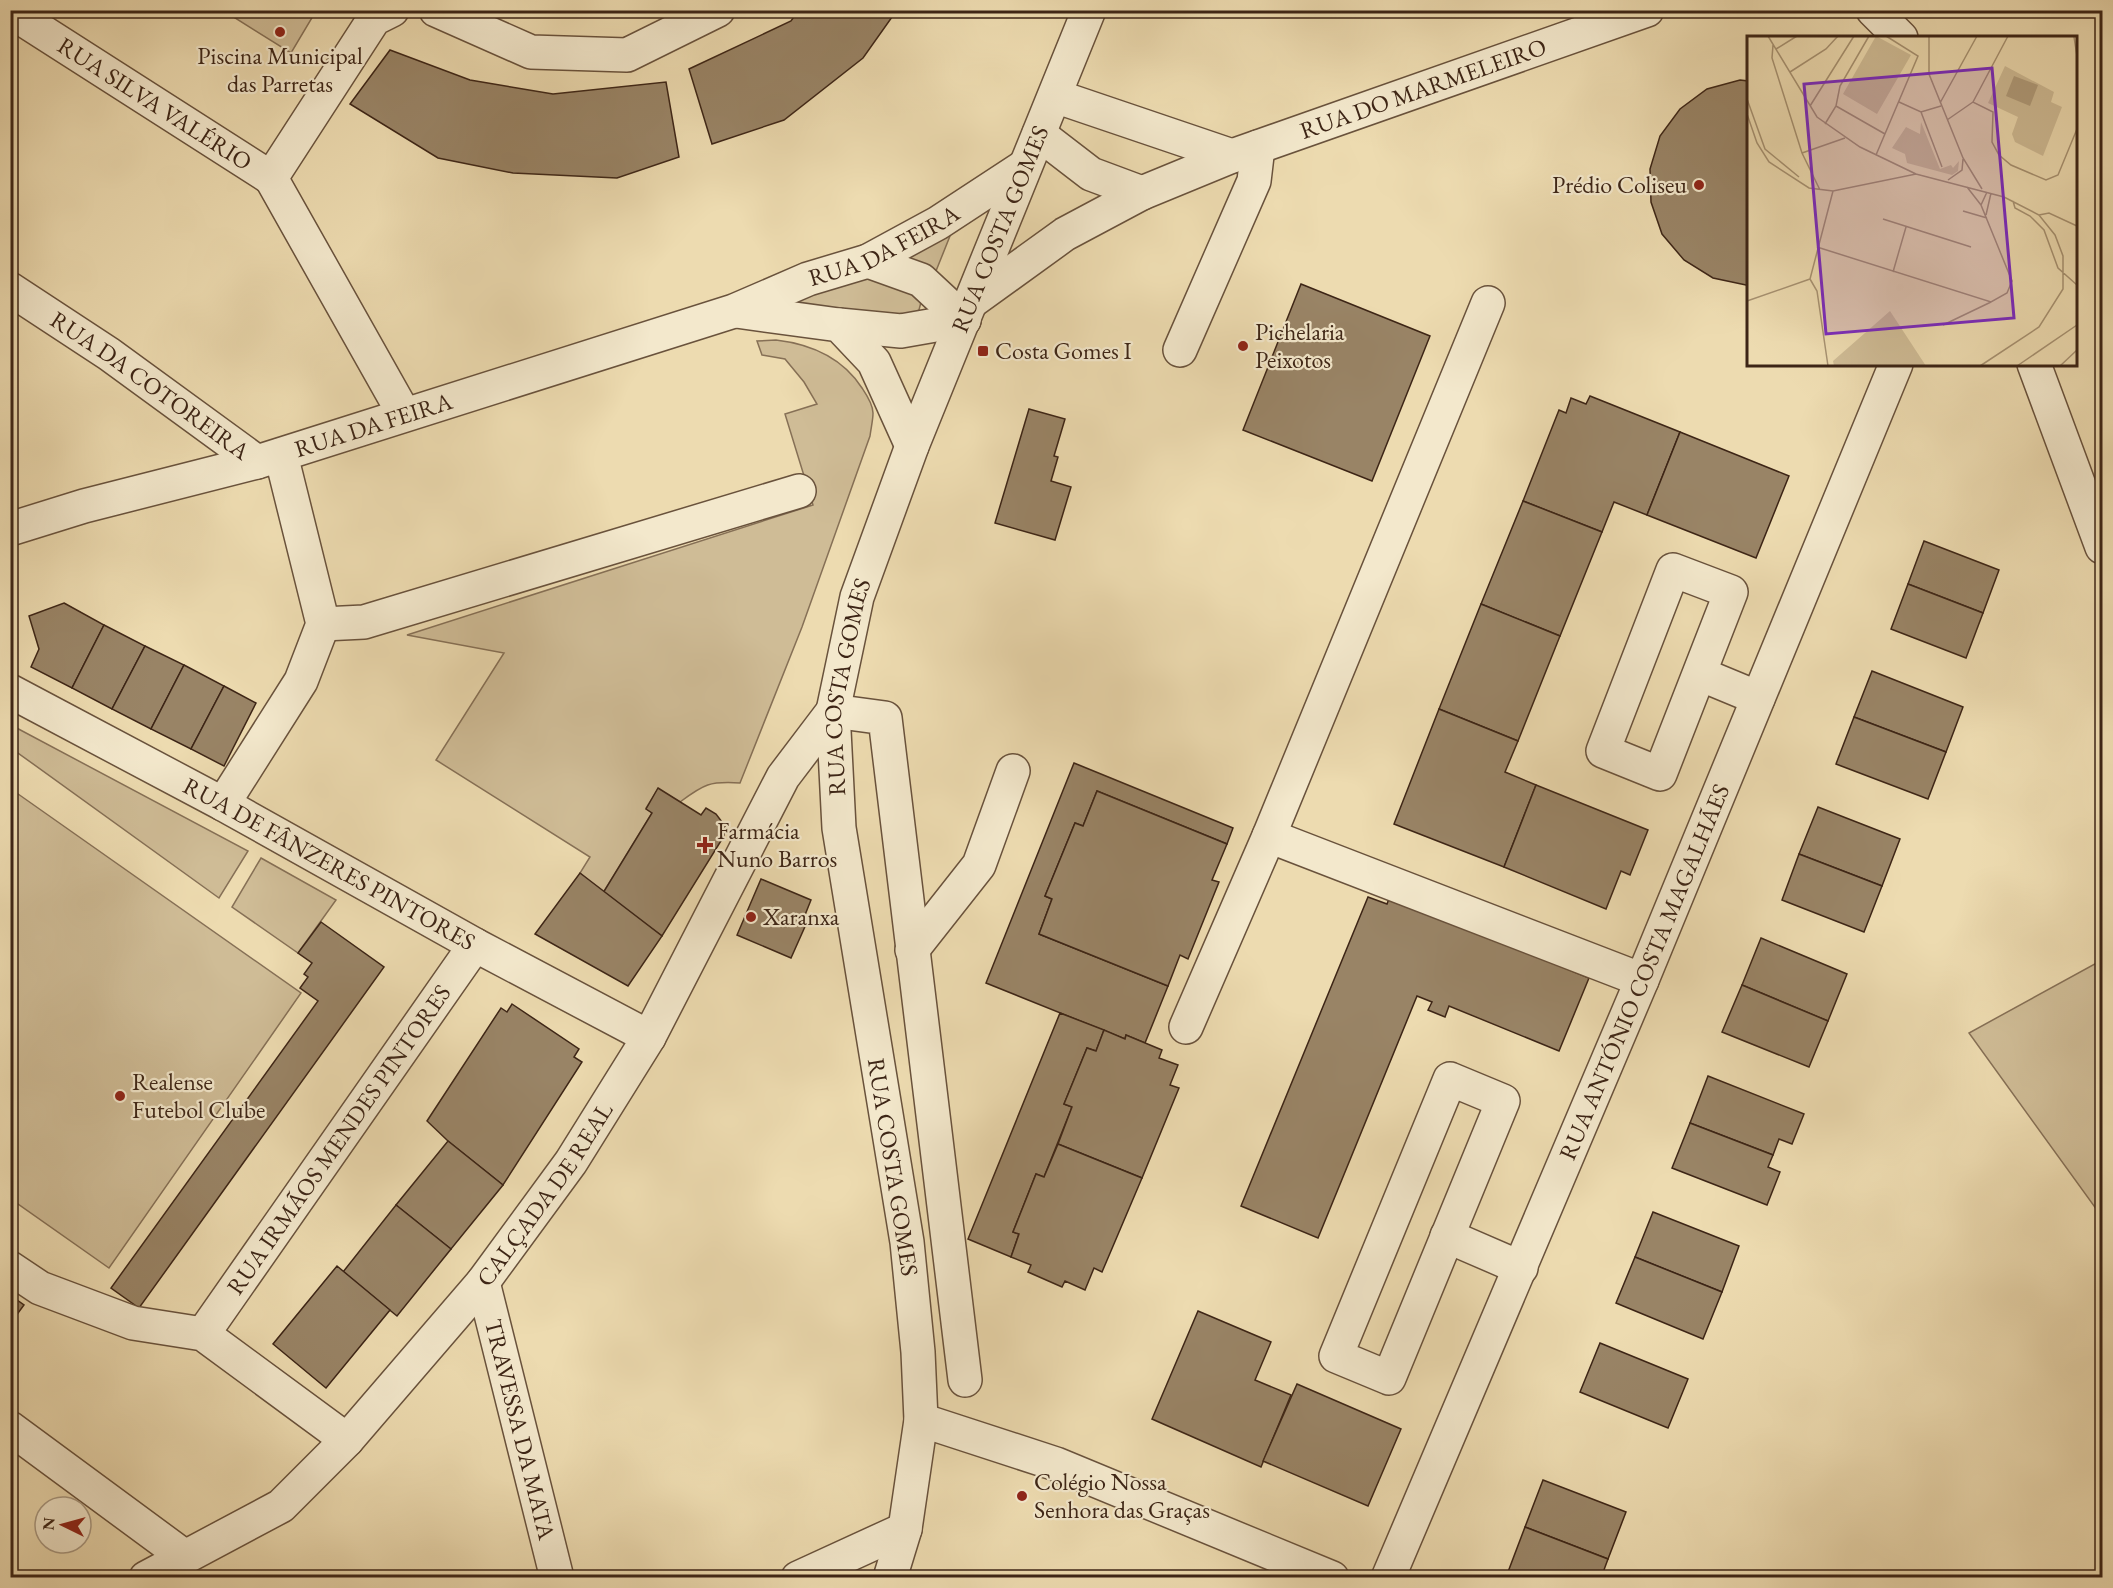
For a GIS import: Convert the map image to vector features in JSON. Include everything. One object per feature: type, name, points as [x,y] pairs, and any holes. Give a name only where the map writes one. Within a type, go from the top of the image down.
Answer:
[{"type":"street","points":[[392,10],[374,19],[271,178],[404,414]]},
{"type":"street","points":[[436,10],[531,52],[627,55],[718,10]]},
{"type":"street","name":"RUA COSTA GOMES","points":[[890,1578],[905,1529],[921,1420],[918,1352],[907,1242],[839,828],[833,711],[857,597],[912,446],[1089,10]]},
{"type":"street","name":"RUA DO MARMELEIRO","points":[[967,311],[1065,234],[1142,193],[1245,152],[1647,10]]},
{"type":"street","points":[[1873,10],[1899,36]]},
{"type":"street","name":"RUA SILVA VALÉRIO","points":[[10,11],[271,178]]},
{"type":"street","points":[[1055,96],[1245,152],[1254,181],[1180,350]]},
{"type":"street","points":[[1039,134],[1091,174],[1142,193]]},
{"type":"street","name":"RUA DA FEIRA","points":[[10,530],[84,506],[269,458],[734,311],[808,279],[868,261],[938,223],[1025,166]]},
{"type":"street","points":[[868,261],[921,280],[967,311]]},
{"type":"street","name":"RUA DA COTOREIRA","points":[[10,290],[269,458]]},
{"type":"street","points":[[1186,1027],[1269,836],[1488,303]]},
{"type":"street","name":"RUA DA FEIRA","points":[[734,311],[901,331],[967,311]]},
{"type":"street","points":[[838,325],[874,363],[912,446]]},
{"type":"street","name":"RUA ANTÓNIO COSTA MAGALHÃES","points":[[1388,1578],[1642,980],[1895,366]]},
{"type":"street","points":[[2035,366],[2103,547]]},
{"type":"street","points":[[223,804],[301,681],[323,624],[269,458]]},
{"type":"street","points":[[323,624],[364,622],[799,490]]},
{"type":"street","points":[[1673,570],[1731,592],[1700,674],[1660,774],[1603,751],[1673,570]]},
{"type":"street","points":[[1700,674],[1758,698]]},
{"type":"street","name":"RUA DE FÂNZERES PINTORES","points":[[10,691],[223,804],[475,945],[649,1037]]},
{"type":"street","points":[[833,711],[885,718],[964,1380]]},
{"type":"street","name":"CALÇADA DE REAL","points":[[146,1578],[281,1506],[347,1440],[483,1282],[571,1162],[649,1037],[783,777],[833,711]]},
{"type":"street","points":[[912,950],[979,865],[1013,771]]},
{"type":"street","points":[[1269,836],[1642,980]]},
{"type":"street","name":"RUA IRMÃOS MENDES PINTORES","points":[[203,1334],[475,945]]},
{"type":"street","points":[[1450,1079],[1503,1101],[1447,1236],[1389,1378],[1336,1356],[1450,1079]]},
{"type":"street","points":[[1447,1236],[1521,1268]]},
{"type":"street","points":[[10,1268],[40,1288],[133,1323],[203,1334],[347,1440]]},
{"type":"street","name":"TRAVESSA DA MATA","points":[[483,1282],[557,1578]]},
{"type":"street","points":[[921,1420],[1056,1464],[1332,1578]]},
{"type":"street","points":[[10,1428],[185,1557]]},
{"type":"street","points":[[798,1578],[905,1529]]},
{"type":"shaded area","name":"Piscina Municipal das Parretas","points":[[224,11],[316,11],[291,53]]},
{"type":"shaded area","points":[[952,231],[934,276],[903,257]]},
{"type":"shaded area","points":[[848,275],[884,278],[922,298],[919,310],[910,315],[788,308],[780,298]]},
{"type":"shaded area","points":[[776,340],[801,345],[824,354],[835,360],[854,377],[872,406],[870,436],[802,627],[740,783],[714,783],[695,791],[680,802],[658,789],[646,808],[652,813],[603,893],[580,873],[590,857],[436,760],[504,653],[407,635],[813,505],[785,414],[817,404],[804,382],[785,359],[762,355],[757,341]]},
{"type":"shaded area","points":[[11,725],[248,851],[219,898],[11,748]]},
{"type":"shaded area","name":"Realense Futebol Clube","points":[[11,789],[301,993],[109,1268],[11,1199]]},
{"type":"shaded area","points":[[261,858],[336,900],[298,953],[232,907]]},
{"type":"shaded area","points":[[2102,960],[2102,1217],[1969,1033]]},
{"type":"building","points":[[799,10],[897,10],[863,58],[784,120],[712,144],[689,69],[791,21]]},
{"type":"building","points":[[390,50],[470,80],[553,94],[666,82],[679,157],[617,178],[513,173],[438,158],[350,104]]},
{"type":"building","name":"Prédio Coliseu","points":[[1740,80],[1747,81],[1747,285],[1713,278],[1684,260],[1662,234],[1651,202],[1650,169],[1660,136],[1680,109],[1707,89]]},
{"type":"building","points":[[1301,284],[1430,336],[1372,481],[1243,430]]},
{"type":"building","points":[[1590,396],[1680,432],[1647,515],[1614,502],[1602,532],[1523,501],[1559,410],[1566,413],[1571,398],[1586,404]]},
{"type":"building","points":[[1029,409],[1065,419],[1054,456],[1058,457],[1051,481],[1071,487],[1055,540],[995,523]]},
{"type":"building","points":[[1680,432],[1789,476],[1756,558],[1647,515]]},
{"type":"building","points":[[1523,501],[1602,532],[1560,636],[1481,604]]},
{"type":"building","points":[[1924,541],[1999,570],[1983,613],[1908,584]]},
{"type":"building","points":[[1908,584],[1983,613],[1966,658],[1891,629]]},
{"type":"building","points":[[64,603],[104,625],[72,688],[31,667],[39,649],[29,616]]},
{"type":"building","points":[[1481,604],[1560,636],[1518,741],[1439,709]]},
{"type":"building","points":[[104,625],[145,646],[112,709],[72,688]]},
{"type":"building","points":[[145,646],[184,665],[151,729],[112,709]]},
{"type":"building","points":[[184,665],[224,686],[191,749],[151,729]]},
{"type":"building","points":[[1872,671],[1963,707],[1946,752],[1854,717]]},
{"type":"building","points":[[224,686],[256,703],[224,766],[191,749]]},
{"type":"building","points":[[1439,709],[1518,741],[1505,772],[1536,785],[1504,867],[1394,824]]},
{"type":"building","points":[[1854,717],[1946,752],[1928,799],[1836,764]]},
{"type":"building","points":[[1074,763],[1233,828],[1227,844],[1097,791],[1083,826],[1075,823],[1045,896],[1052,899],[1039,934],[1168,986],[1145,1043],[1126,1035],[1125,1039],[986,983]]},
{"type":"building","points":[[1536,785],[1648,830],[1630,875],[1621,871],[1606,909],[1504,867]]},
{"type":"building","points":[[658,788],[701,815],[706,808],[716,814],[725,826],[724,836],[662,936],[603,893],[652,813],[646,809]]},
{"type":"building","points":[[1097,791],[1227,844],[1212,880],[1219,882],[1188,959],[1180,955],[1168,986],[1039,934],[1052,899],[1045,896],[1075,823],[1083,826]]},
{"type":"building","points":[[1818,807],[1900,839],[1882,886],[1799,854]]},
{"type":"building","points":[[1799,854],[1882,886],[1864,932],[1782,900]]},
{"type":"building","points":[[580,873],[662,936],[628,986],[535,934]]},
{"type":"building","points":[[761,879],[811,900],[803,920],[807,922],[791,958],[737,935]]},
{"type":"building","points":[[1390,896],[1589,978],[1559,1051],[1449,1006],[1445,1017],[1428,1010],[1432,1002],[1417,996],[1318,1238],[1241,1206],[1368,897],[1387,904]]},
{"type":"building","points":[[321,922],[384,967],[139,1308],[111,1288],[318,1001],[300,988],[308,977],[304,974],[312,963],[298,953]]},
{"type":"building","points":[[1761,938],[1847,974],[1828,1021],[1742,985]]},
{"type":"building","points":[[1742,985],[1828,1021],[1809,1067],[1722,1032]]},
{"type":"building","points":[[512,1004],[579,1049],[574,1057],[582,1062],[503,1185],[427,1121],[501,1008],[507,1012]]},
{"type":"building","points":[[1060,1013],[1104,1030],[1096,1051],[1087,1048],[1064,1104],[1072,1107],[1044,1177],[1036,1174],[1013,1232],[1019,1234],[1011,1257],[968,1239]]},
{"type":"building","points":[[1104,1030],[1125,1039],[1126,1035],[1162,1050],[1159,1058],[1178,1065],[1170,1085],[1179,1088],[1142,1178],[1058,1144],[1072,1107],[1064,1104],[1087,1048],[1096,1051]]},
{"type":"building","points":[[1708,1076],[1804,1114],[1792,1144],[1779,1139],[1773,1155],[1690,1123]]},
{"type":"building","points":[[1690,1123],[1773,1155],[1768,1167],[1780,1172],[1767,1205],[1672,1168]]},
{"type":"building","points":[[448,1141],[503,1185],[451,1249],[396,1205]]},
{"type":"building","points":[[1058,1144],[1142,1178],[1102,1272],[1094,1268],[1085,1290],[1065,1281],[1062,1287],[1028,1272],[1031,1265],[1011,1257],[1019,1234],[1013,1232],[1036,1174],[1044,1177]]},
{"type":"building","points":[[396,1205],[451,1249],[397,1316],[343,1272]]},
{"type":"building","points":[[1653,1212],[1739,1246],[1722,1292],[1635,1257]]},
{"type":"building","points":[[1635,1257],[1722,1292],[1703,1339],[1616,1303]]},
{"type":"building","points":[[337,1266],[390,1310],[326,1388],[273,1344]]},
{"type":"building","points":[[10,1295],[24,1305],[10,1324]]},
{"type":"building","points":[[1198,1311],[1271,1342],[1255,1380],[1291,1395],[1261,1467],[1152,1419]]},
{"type":"building","points":[[1600,1343],[1688,1379],[1668,1428],[1580,1392]]},
{"type":"building","points":[[1297,1384],[1401,1429],[1368,1506],[1263,1461]]},
{"type":"building","points":[[1543,1480],[1626,1512],[1608,1559],[1525,1527]]},
{"type":"building","points":[[1525,1527],[1608,1559],[1601,1578],[1520,1578],[1508,1572]]},
{"type":"place","name":"Piscina Municipal das Parretas","points":[[280,32]]},
{"type":"place","name":"Prédio Coliseu","points":[[1699,185]]},
{"type":"place","name":"Pichelaria Peixotos","points":[[1243,346]]},
{"type":"place","name":"Costa Gomes I","points":[[983,351]]},
{"type":"place","name":"Farmácia Nuno Barros","points":[[705,845]]},
{"type":"place","name":"Xaranxa","points":[[751,917]]},
{"type":"place","name":"Realense Futebol Clube","points":[[120,1096]]},
{"type":"place","name":"Colégio Nossa Senhora das Graças","points":[[1022,1496]]}]
